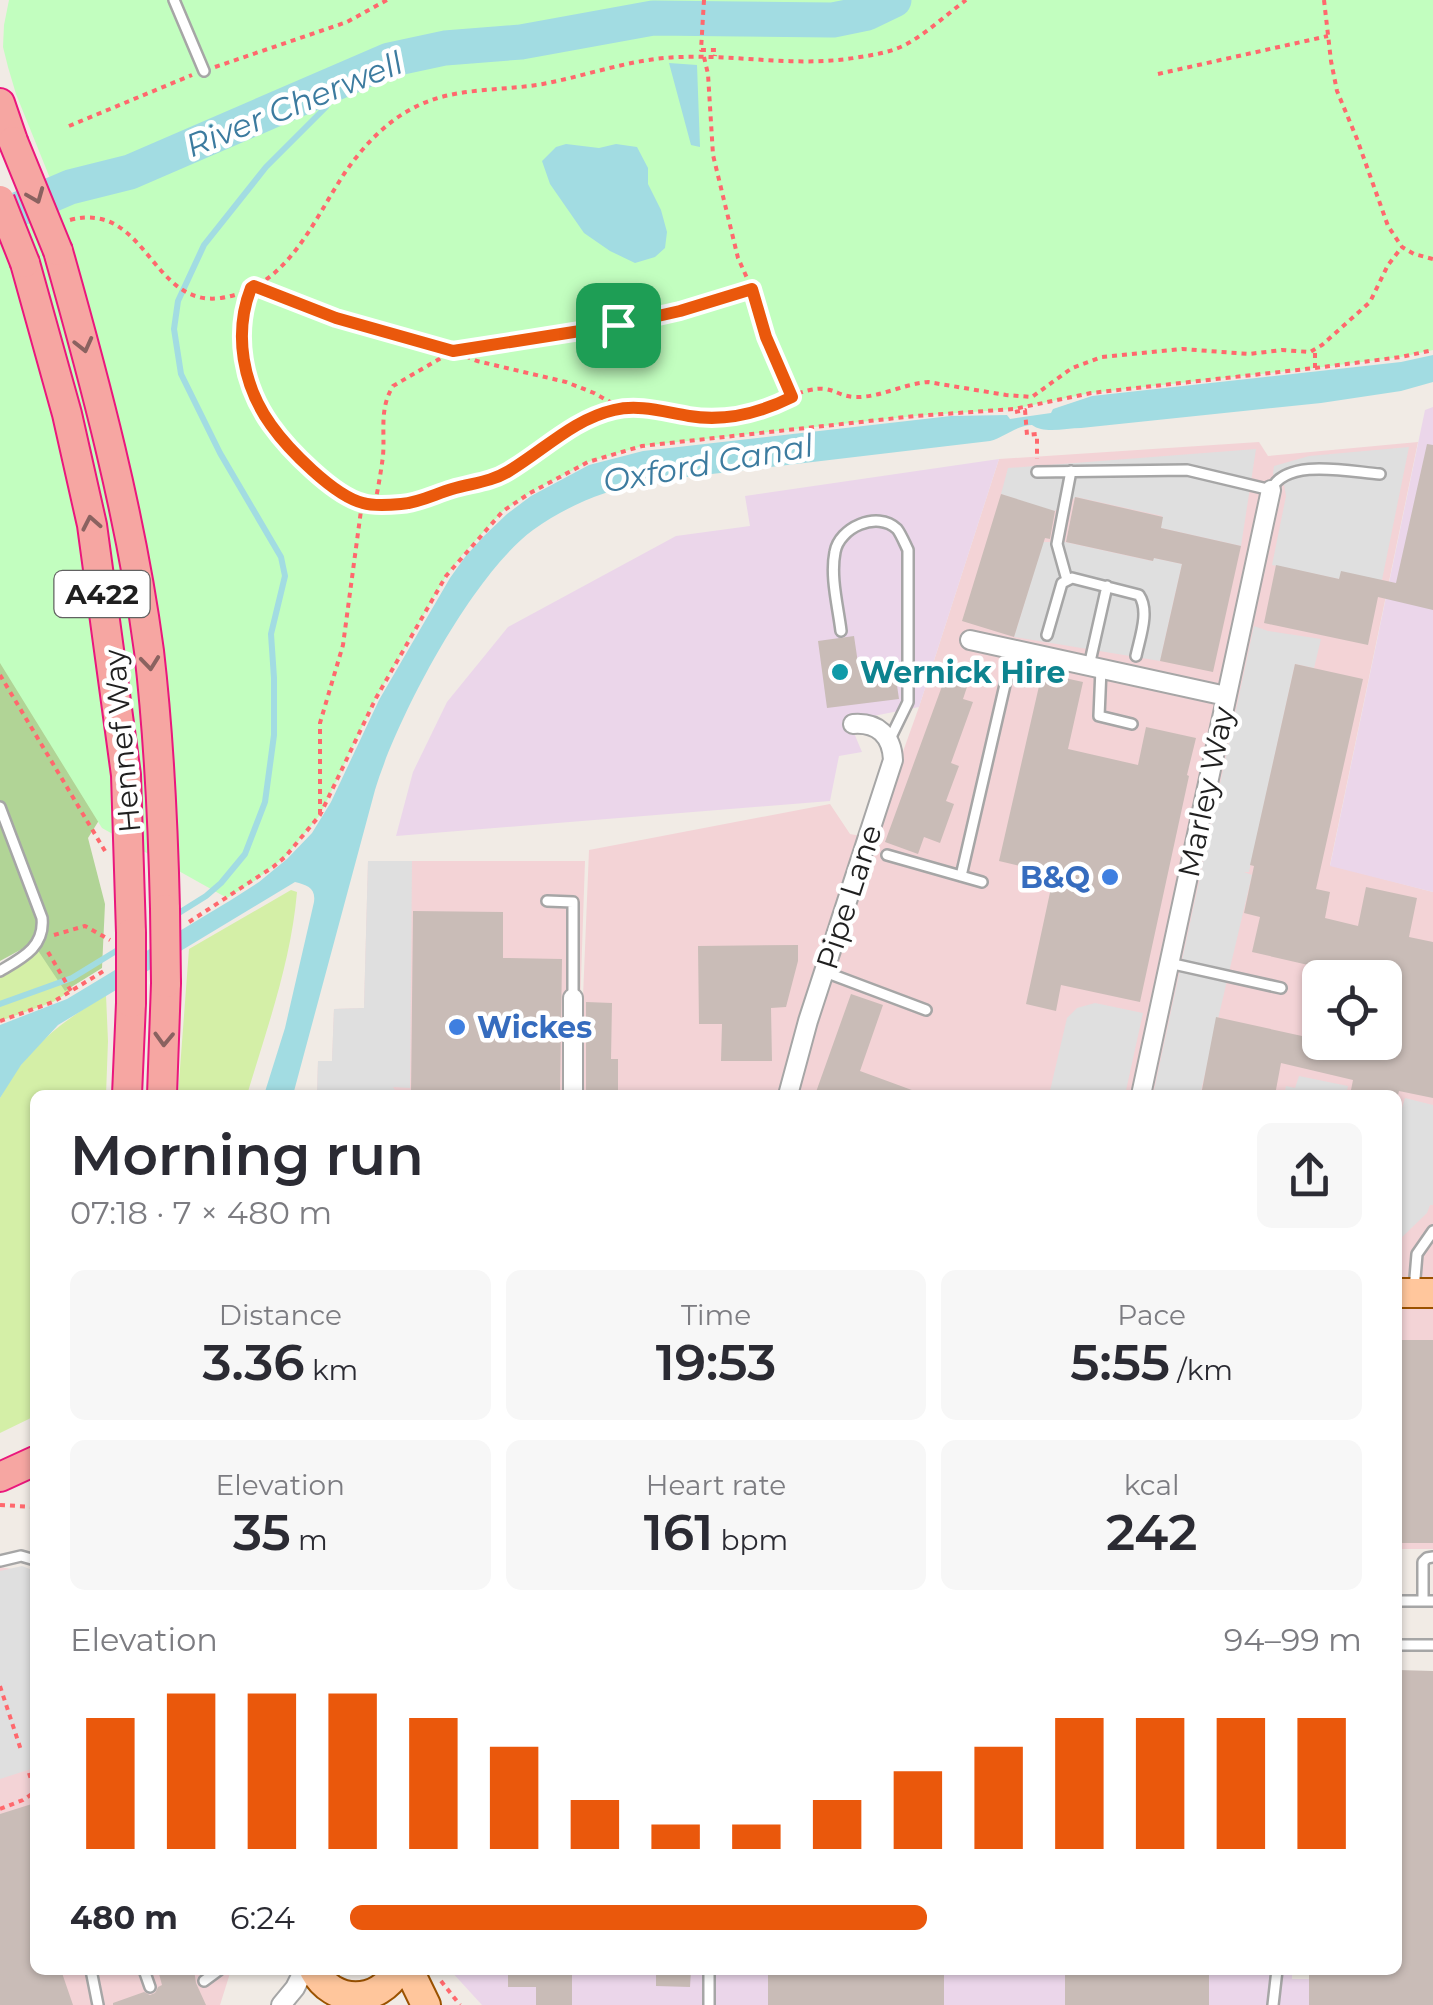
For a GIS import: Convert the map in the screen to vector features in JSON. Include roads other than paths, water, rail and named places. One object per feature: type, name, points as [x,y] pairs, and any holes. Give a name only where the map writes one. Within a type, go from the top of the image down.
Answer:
[{"type":"highway","name":"Hennef Way","points":[[0,103],[58,251],[83,339],[126,521],[148,649],[172,918],[162,1090]]},
{"type":"highway","name":"Hennef Way","points":[[0,200],[26,263],[63,397],[92,525],[126,774],[116,935],[131,1003],[127,1090]]},
{"type":"highway","points":[[0,1480],[30,1464]]},
{"type":"highway","points":[[0,1480],[30,1488]]},
{"type":"main road","points":[[317,1975],[324,1986],[354,2001],[374,1998],[396,2005]]},
{"type":"main road","points":[[354,2001],[379,1993],[395,1975]]},
{"type":"main road","points":[[411,1975],[426,2005]]},
{"type":"street","name":"Marley Way","points":[[1142,1090],[1148,1026],[1169,963],[1271,490]]},
{"type":"street","points":[[970,640],[1226,696]]},
{"type":"street","points":[[853,724],[874,726],[889,741]]},
{"type":"street","name":"Pipe Lane","points":[[790,1090],[891,768],[889,741]]},
{"type":"street","points":[[572,998],[573,1090]]},
{"type":"street","points":[[280,2005],[302,1975]]},
{"type":"lane","points":[[174,0],[204,71]]},
{"type":"lane","points":[[1037,472],[1187,470],[1271,490],[1279,478],[1300,470],[1380,474]]},
{"type":"lane","points":[[1067,580],[1057,544],[1070,471]]},
{"type":"lane","points":[[841,631],[834,574],[838,541],[862,523],[880,521],[896,528],[908,550],[908,702],[889,741]]},
{"type":"lane","points":[[1047,635],[1060,588],[1067,580],[1107,586],[1143,598],[1145,608],[1136,656]]},
{"type":"lane","points":[[1107,586],[1095,667],[1099,716],[1132,724]]},
{"type":"lane","points":[[961,876],[1013,650]]},
{"type":"lane","points":[[0,807],[43,929],[40,939],[23,958],[0,971]]},
{"type":"lane","points":[[887,855],[982,882]]},
{"type":"lane","points":[[547,901],[573,902],[572,998]]},
{"type":"lane","points":[[1169,963],[1281,988]]},
{"type":"lane","points":[[825,972],[926,1010]]},
{"type":"lane","points":[[1415,1293],[1417,1254],[1433,1232]]},
{"type":"lane","points":[[0,1562],[21,1556],[30,1559]]},
{"type":"lane","points":[[1402,1601],[1428,1601],[1423,1562],[1433,1557]]},
{"type":"lane","points":[[1402,1644],[1433,1644]]},
{"type":"lane","points":[[92,1975],[98,2005]]},
{"type":"lane","points":[[146,1975],[150,1987]]},
{"type":"lane","points":[[204,1981],[212,1975]]},
{"type":"lane","points":[[709,1975],[709,2005]]},
{"type":"lane","points":[[1273,2005],[1276,1975]]},
{"type":"water","points":[[669,63],[697,65],[700,147],[691,145]]},
{"type":"water","points":[[556,147],[637,147],[648,168],[648,184],[667,232],[665,248],[655,257],[635,263],[584,233],[550,184],[542,161]]},
{"type":"water","name":"Oxford Canal","points":[[1433,355],[1433,382],[1321,403],[1081,428],[1049,430],[1032,425],[990,441],[645,482],[573,506],[533,530],[486,579],[439,650],[400,725],[375,790],[294,1090],[266,1090],[285,1028],[314,902],[310,888],[295,882],[58,1025],[21,1065],[0,1098],[0,1025],[67,999],[231,900],[287,859],[312,833],[331,802],[379,700],[465,557],[507,514],[531,496],[589,465],[643,451],[951,416],[1007,415],[1010,419],[1051,413],[1092,396],[1401,362]]},
{"type":"waterway","name":"River Cherwell","points":[[0,217],[70,187],[130,172],[389,60],[445,48],[521,42],[653,18],[833,20],[867,13],[894,0]]},
{"type":"waterway","points":[[174,916],[221,883],[245,854],[265,802],[274,735],[271,634],[285,576],[281,557],[220,453],[181,374],[174,329],[178,301],[204,245],[266,167],[326,107],[342,81]]},
{"type":"waterway","points":[[0,1004],[72,978],[121,948]]},
{"type":"place","name":"Wernick Hire","points":[[840,672]]},
{"type":"place","name":"B&Q","points":[[1110,877]]},
{"type":"place","name":"Wickes","points":[[457,1027]]}]
